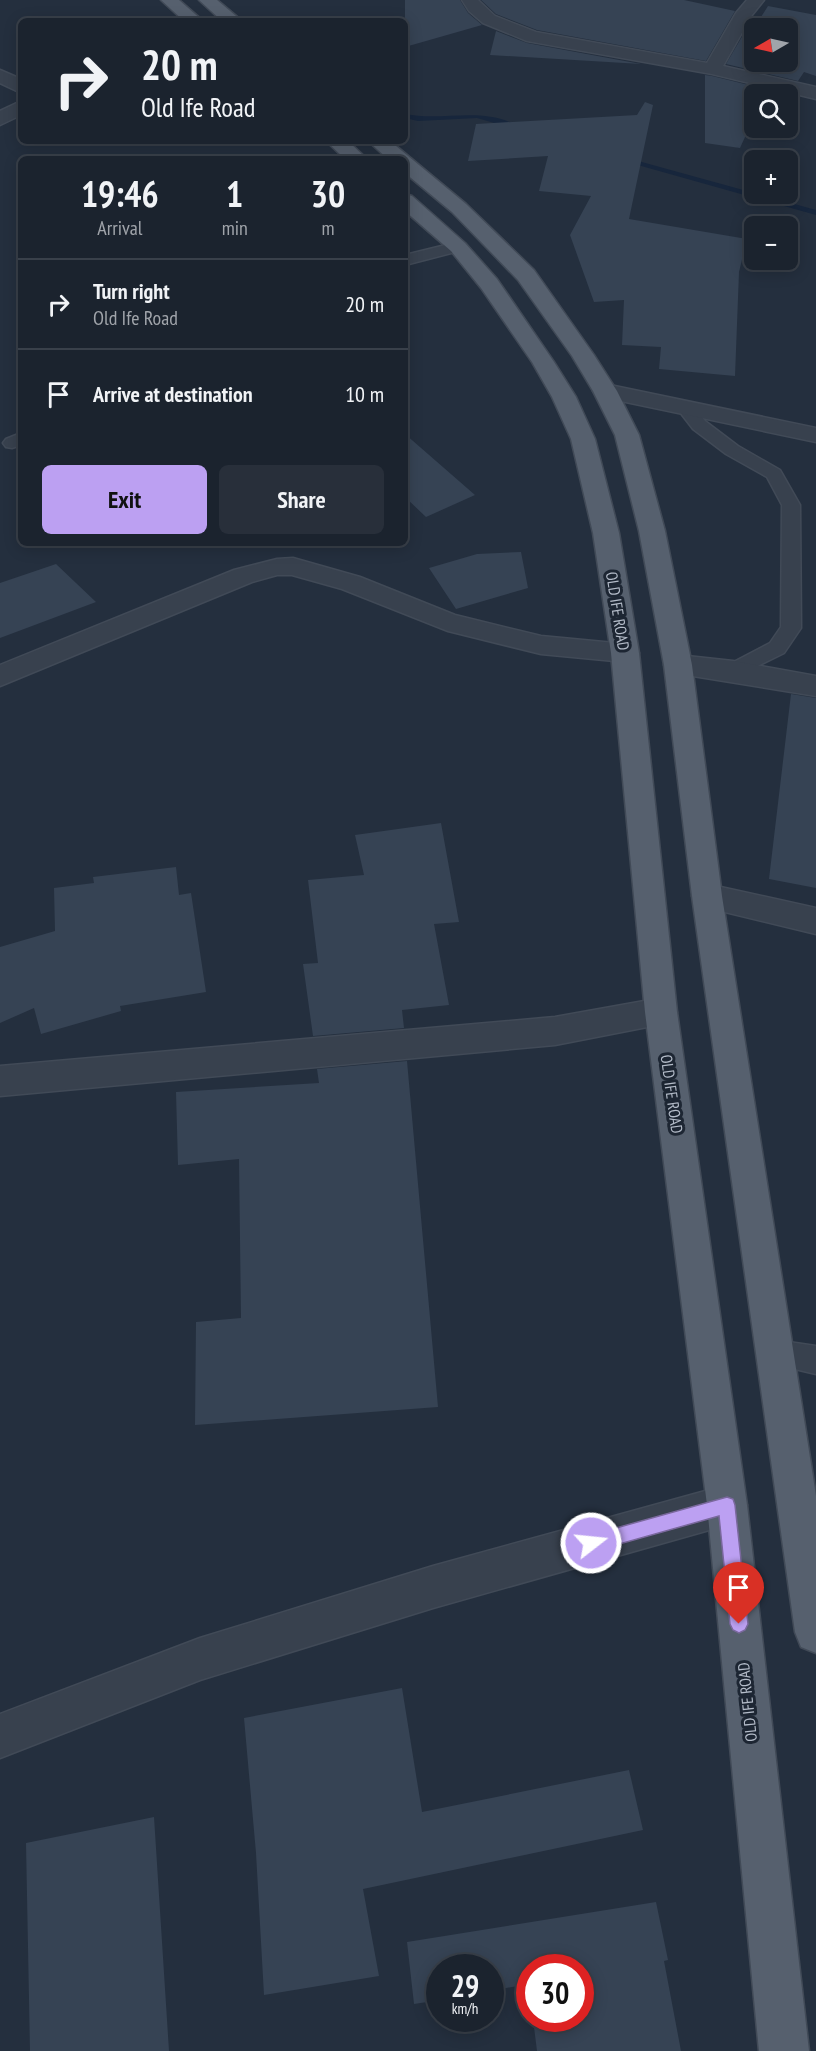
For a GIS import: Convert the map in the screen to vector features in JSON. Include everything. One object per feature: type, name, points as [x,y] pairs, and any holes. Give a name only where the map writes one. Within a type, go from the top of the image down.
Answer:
[{"type":"main road","points":[[169,0],[190,18]]},
{"type":"main road","points":[[207,0],[229,18]]},
{"type":"main road","points":[[340,144],[354,156]]},
{"type":"main road","points":[[382,144],[396,156]]},
{"type":"main road","points":[[408,165],[459,207],[526,275],[558,317],[606,391],[627,435],[652,531],[678,665],[707,896],[775,1353],[811,1557],[816,1632]]},
{"type":"main road","name":"OLD IFE ROAD","points":[[408,203],[458,248],[519,325],[564,397],[583,439],[606,533],[625,653],[661,1012],[727,1505],[783,2050]]},
{"type":"street","points":[[470,0],[480,14],[509,29],[532,37],[712,69],[816,93]]},
{"type":"street","points":[[712,69],[745,13],[756,0]]},
{"type":"street","points":[[0,75],[18,85]]},
{"type":"street","points":[[0,119],[18,109]]},
{"type":"street","points":[[606,391],[816,435]]},
{"type":"street","points":[[0,676],[243,576],[277,567],[293,566],[351,584],[448,622],[541,645],[625,653]]},
{"type":"street","points":[[678,665],[733,671],[816,686]]},
{"type":"street","points":[[707,896],[816,921]]},
{"type":"street","points":[[0,1081],[555,1031],[661,1012]]},
{"type":"street","points":[[0,1736],[200,1659],[433,1587],[727,1505]]},
{"type":"lane","points":[[408,259],[458,248]]},
{"type":"lane","points":[[684,407],[699,425],[732,450],[774,474],[792,505],[791,628],[777,648],[733,671]]},
{"type":"lane","points":[[775,1353],[816,1360]]},
{"type":"building","points":[[405,0],[460,0],[468,13],[482,25],[408,46],[408,18],[405,18]]},
{"type":"building","points":[[481,0],[684,0],[735,11],[706,61],[537,30],[496,14]]},
{"type":"building","points":[[768,6],[816,15],[816,76],[804,72],[798,81],[760,72],[798,72],[798,18],[753,18],[754,16],[761,17]]},
{"type":"building","points":[[496,31],[527,43],[641,64],[490,55]]},
{"type":"building","points":[[744,33],[744,68],[726,64]]},
{"type":"building","points":[[705,75],[744,84],[745,138],[740,148],[705,143]]},
{"type":"building","points":[[645,102],[653,105],[629,219],[744,238],[744,251],[739,272],[735,376],[659,369],[661,347],[622,345],[624,300],[594,302],[570,235],[591,196],[539,191],[548,156],[468,161],[476,124],[637,115]]},
{"type":"building","points":[[408,437],[475,495],[426,517],[408,500]]},
{"type":"building","points":[[521,552],[528,588],[456,609],[429,568],[477,554]]},
{"type":"building","points":[[56,564],[96,602],[0,638],[0,583]]},
{"type":"building","points":[[791,694],[816,698],[816,888],[769,879]]},
{"type":"building","points":[[441,823],[459,922],[434,924],[449,1005],[402,1010],[404,1028],[313,1036],[303,964],[318,963],[308,880],[364,875],[355,835]]},
{"type":"building","points":[[176,867],[179,895],[191,893],[206,992],[120,1006],[121,1011],[41,1034],[34,1008],[0,1023],[0,947],[55,931],[54,888],[94,883],[93,877]]},
{"type":"building","points":[[407,1061],[438,1407],[195,1425],[196,1322],[241,1318],[239,1159],[178,1165],[176,1092],[319,1083],[317,1069]]},
{"type":"building","points":[[402,1688],[422,1812],[629,1770],[643,1830],[363,1889],[379,1976],[264,1995],[256,1853],[244,1718]]},
{"type":"building","points":[[154,1817],[169,2051],[30,2051],[26,1843]]},
{"type":"building","points":[[656,1902],[668,1960],[664,1961],[681,2051],[537,2051],[535,2032],[594,2032],[594,1954],[516,1954],[516,1986],[504,1988],[504,1954],[426,1954],[426,2002],[414,2004],[407,1942]]},
{"type":"waterway","points":[[408,117],[418,119],[477,116],[515,127]]},
{"type":"waterway","points":[[623,158],[816,213]]},
{"type":"route","points":[[591,1543],[727,1505],[739,1624]]}]
